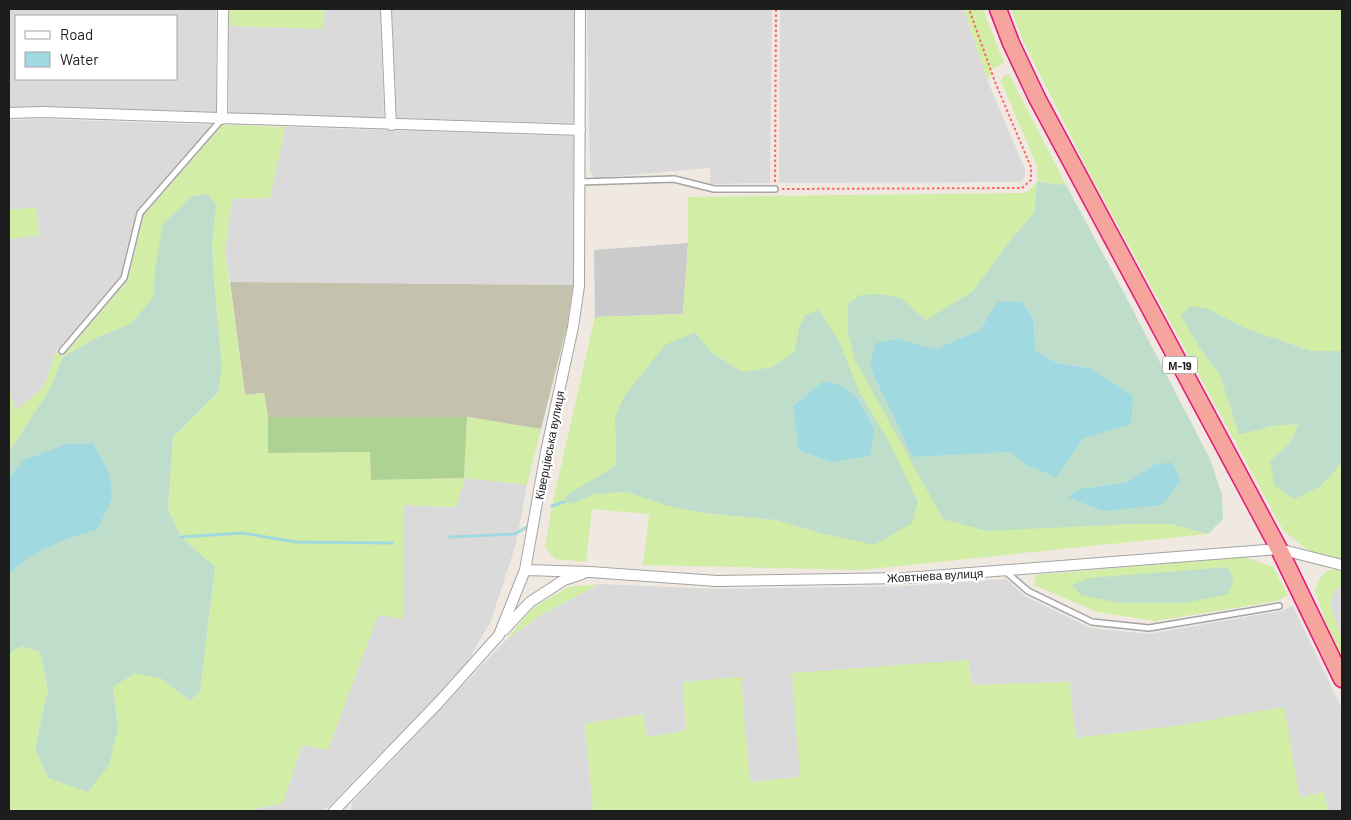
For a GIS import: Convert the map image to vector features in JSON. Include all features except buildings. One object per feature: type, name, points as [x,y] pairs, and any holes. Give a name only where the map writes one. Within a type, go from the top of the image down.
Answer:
[{"type":"highway","name":"М-19","points":[[998,9],[1011,43],[1037,98],[1279,549],[1342,679]]},
{"type":"street","points":[[222,119],[223,9]]},
{"type":"street","points":[[386,9],[390,125]]},
{"type":"street","name":"Ківерцівська вулиця","points":[[337,810],[440,701],[499,634],[525,570],[546,452],[573,327],[579,286],[580,9]]},
{"type":"street","points":[[9,113],[43,112],[580,130]]},
{"type":"street","name":"Жовтнева вулиця","points":[[525,570],[590,572],[717,581],[905,578],[1279,549],[1342,565]]},
{"type":"street","points":[[499,634],[530,602],[564,580],[590,572]]},
{"type":"lane","points":[[62,351],[124,278],[140,213],[222,119]]},
{"type":"lane","points":[[580,182],[674,179],[714,189],[775,189]]},
{"type":"lane","points":[[1005,571],[1028,592],[1092,622],[1149,628],[1279,606]]},
{"type":"path","points":[[776,9],[775,189],[1022,188],[1031,180],[1031,167],[995,82],[969,9]]},
{"type":"shaded area","points":[[9,9],[216,9],[216,112],[43,106],[9,107]]},
{"type":"shaded area","points":[[324,9],[380,9],[384,118],[229,113],[229,26],[323,29]]},
{"type":"shaded area","points":[[392,9],[574,9],[574,123],[397,118]]},
{"type":"shaded area","points":[[587,9],[772,9],[770,183],[710,184],[710,168],[595,178],[590,172]]},
{"type":"shaded area","points":[[780,9],[964,9],[988,82],[1025,169],[1025,177],[1020,182],[779,183]]},
{"type":"shaded area","points":[[43,119],[211,125],[136,211],[120,276],[56,351],[44,387],[15,411],[9,386],[9,239],[39,234],[36,207],[9,210],[9,120]]},
{"type":"shaded area","points":[[285,127],[574,136],[573,285],[230,282],[225,251],[232,199],[270,198]]},
{"type":"shaded area","points":[[688,243],[683,314],[595,317],[594,250]]},
{"type":"shaded area","points":[[230,282],[573,285],[567,326],[541,429],[467,417],[268,417],[264,393],[245,395]]},
{"type":"shaded area","points":[[464,478],[527,485],[516,544],[490,623],[467,662],[436,697],[324,811],[244,811],[283,803],[302,745],[328,750],[378,614],[403,619],[403,505],[456,507]]},
{"type":"shaded area","points":[[1006,579],[1025,596],[1090,628],[1149,634],[1281,611],[1293,606],[1342,709],[1342,811],[1329,811],[1323,792],[1300,798],[1175,726],[1076,738],[1069,682],[971,685],[969,660],[800,777],[750,782],[740,677],[683,683],[686,731],[647,737],[643,714],[585,724],[593,811],[351,811],[352,803],[504,642],[539,616],[599,584],[717,589],[905,586]]},
{"type":"shaded area","points":[[1342,586],[1342,638],[1330,606],[1334,590]]},
{"type":"green space","points":[[229,9],[324,9],[323,29],[229,26]]},
{"type":"green space","points":[[964,9],[983,9],[1004,63],[992,69],[988,82]]},
{"type":"green space","points":[[1011,9],[1342,9],[1342,351],[1311,351],[1245,328],[1208,309],[1182,316],[1201,350],[1220,375],[1239,435],[1272,426],[1298,424],[1290,443],[1270,461],[1321,486],[1342,463],[1342,560],[1310,552],[1283,530],[1090,174],[1022,39]]},
{"type":"green space","points":[[1009,74],[1066,185],[1037,182],[1037,166],[1001,81],[1002,77]]},
{"type":"green space","points":[[223,125],[285,127],[270,198],[232,199],[225,251],[245,395],[264,393],[268,417],[268,453],[370,452],[371,480],[464,478],[467,417],[541,429],[527,485],[465,478],[456,507],[403,505],[403,619],[378,615],[328,750],[302,745],[283,803],[244,811],[9,811],[9,654],[21,646],[40,652],[48,690],[35,748],[48,778],[88,792],[118,728],[113,687],[135,673],[162,679],[190,701],[200,691],[215,567],[181,537],[168,509],[173,437],[218,392],[222,367],[212,243],[155,269],[154,296],[132,323],[98,337],[63,357],[128,280],[144,215]]},
{"type":"green space","points":[[1037,182],[1034,213],[1012,238],[973,291],[926,320],[901,298],[1131,524],[1170,524],[1208,534],[860,570],[643,565],[649,514],[592,509],[586,562],[555,559],[545,547],[552,506],[595,317],[683,314],[688,243],[688,197],[1025,193]],"holes":[[[799,328],[850,372],[887,438],[820,533],[776,520],[704,513],[668,506],[626,492],[595,494],[607,471],[616,464],[615,418],[695,332],[711,352],[742,372],[773,367],[794,352]]]},
{"type":"green space","points":[[1037,182],[1066,185],[1210,459],[1222,495],[1223,519],[1208,534],[1170,524],[987,531],[943,519],[855,360],[848,334],[848,304],[860,295],[880,294],[901,298],[926,320],[973,291],[1012,238],[1034,213]],"holes":[[[997,302],[1033,318],[1036,351],[1058,363],[1090,368],[1084,438],[1056,476],[1026,465],[1011,452],[913,457],[899,339],[935,349],[980,330]],[[1154,465],[1104,511],[1080,489],[1127,482]]]},
{"type":"green space","points":[[208,194],[216,205],[212,243],[222,367],[218,392],[173,437],[168,509],[181,537],[215,567],[200,691],[190,701],[162,679],[135,673],[113,687],[118,728],[109,765],[88,792],[48,778],[35,748],[48,690],[40,652],[21,646],[9,654],[9,574],[30,556],[67,539],[97,530],[110,474],[93,443],[67,444],[23,460],[9,478],[9,452],[49,390],[63,357],[98,337],[132,323],[154,296],[155,269],[163,224],[192,196]]},
{"type":"green space","points":[[36,207],[39,235],[9,239],[9,210]]},
{"type":"green space","points":[[1190,306],[1208,309],[1245,328],[1311,351],[1342,351],[1342,463],[1321,486],[1294,499],[1275,486],[1270,461],[1290,443],[1298,424],[1272,426],[1239,435],[1220,375],[1201,350],[1181,316]]},
{"type":"green space","points":[[819,310],[838,339],[859,391],[887,438],[918,502],[912,523],[874,545],[820,533],[776,520],[704,513],[668,506],[626,492],[595,494],[572,504],[564,502],[567,495],[616,464],[615,418],[624,396],[665,345],[695,332],[711,352],[742,372],[773,367],[794,352],[799,328],[805,315]]},
{"type":"green space","points":[[56,351],[63,357],[49,390],[9,452],[9,386],[15,411],[44,387]]},
{"type":"green space","points":[[268,417],[467,417],[464,478],[371,480],[370,452],[268,453]]},
{"type":"green space","points":[[1245,557],[1273,567],[1288,595],[1277,601],[1155,621],[1097,612],[1034,585],[1036,575]]},
{"type":"green space","points":[[1228,567],[1234,581],[1228,594],[1185,603],[1119,603],[1081,595],[1072,585],[1090,578]]},
{"type":"green space","points":[[1342,569],[1342,586],[1334,590],[1330,606],[1342,638],[1342,659],[1329,631],[1315,591],[1320,577],[1329,570]]},
{"type":"green space","points":[[599,584],[539,616],[504,642],[532,609],[568,587]]},
{"type":"green space","points":[[969,660],[971,685],[1069,682],[1076,738],[1175,726],[1284,707],[1300,798],[1323,792],[1329,811],[593,811],[585,724],[643,714],[647,737],[686,731],[683,682],[741,677],[750,782],[800,777],[792,673]]},
{"type":"water","points":[[997,302],[1022,302],[1033,318],[1036,351],[1058,363],[1090,368],[1133,396],[1131,424],[1084,438],[1056,477],[1026,465],[1011,452],[913,457],[870,367],[875,343],[899,339],[935,349],[980,330]]},
{"type":"water","points":[[824,381],[842,386],[858,399],[874,429],[870,456],[831,462],[799,450],[793,406]]},
{"type":"water","points":[[93,443],[110,474],[112,499],[97,530],[67,539],[30,556],[9,574],[9,478],[23,460],[67,444]]},
{"type":"water","points":[[1171,462],[1181,480],[1162,505],[1104,511],[1067,497],[1080,489],[1127,482],[1154,465]]},
{"type":"waterway","points":[[552,506],[564,502]]},
{"type":"waterway","points":[[450,537],[515,534],[527,527]]},
{"type":"waterway","points":[[181,537],[242,533],[296,542],[392,543]]}]
